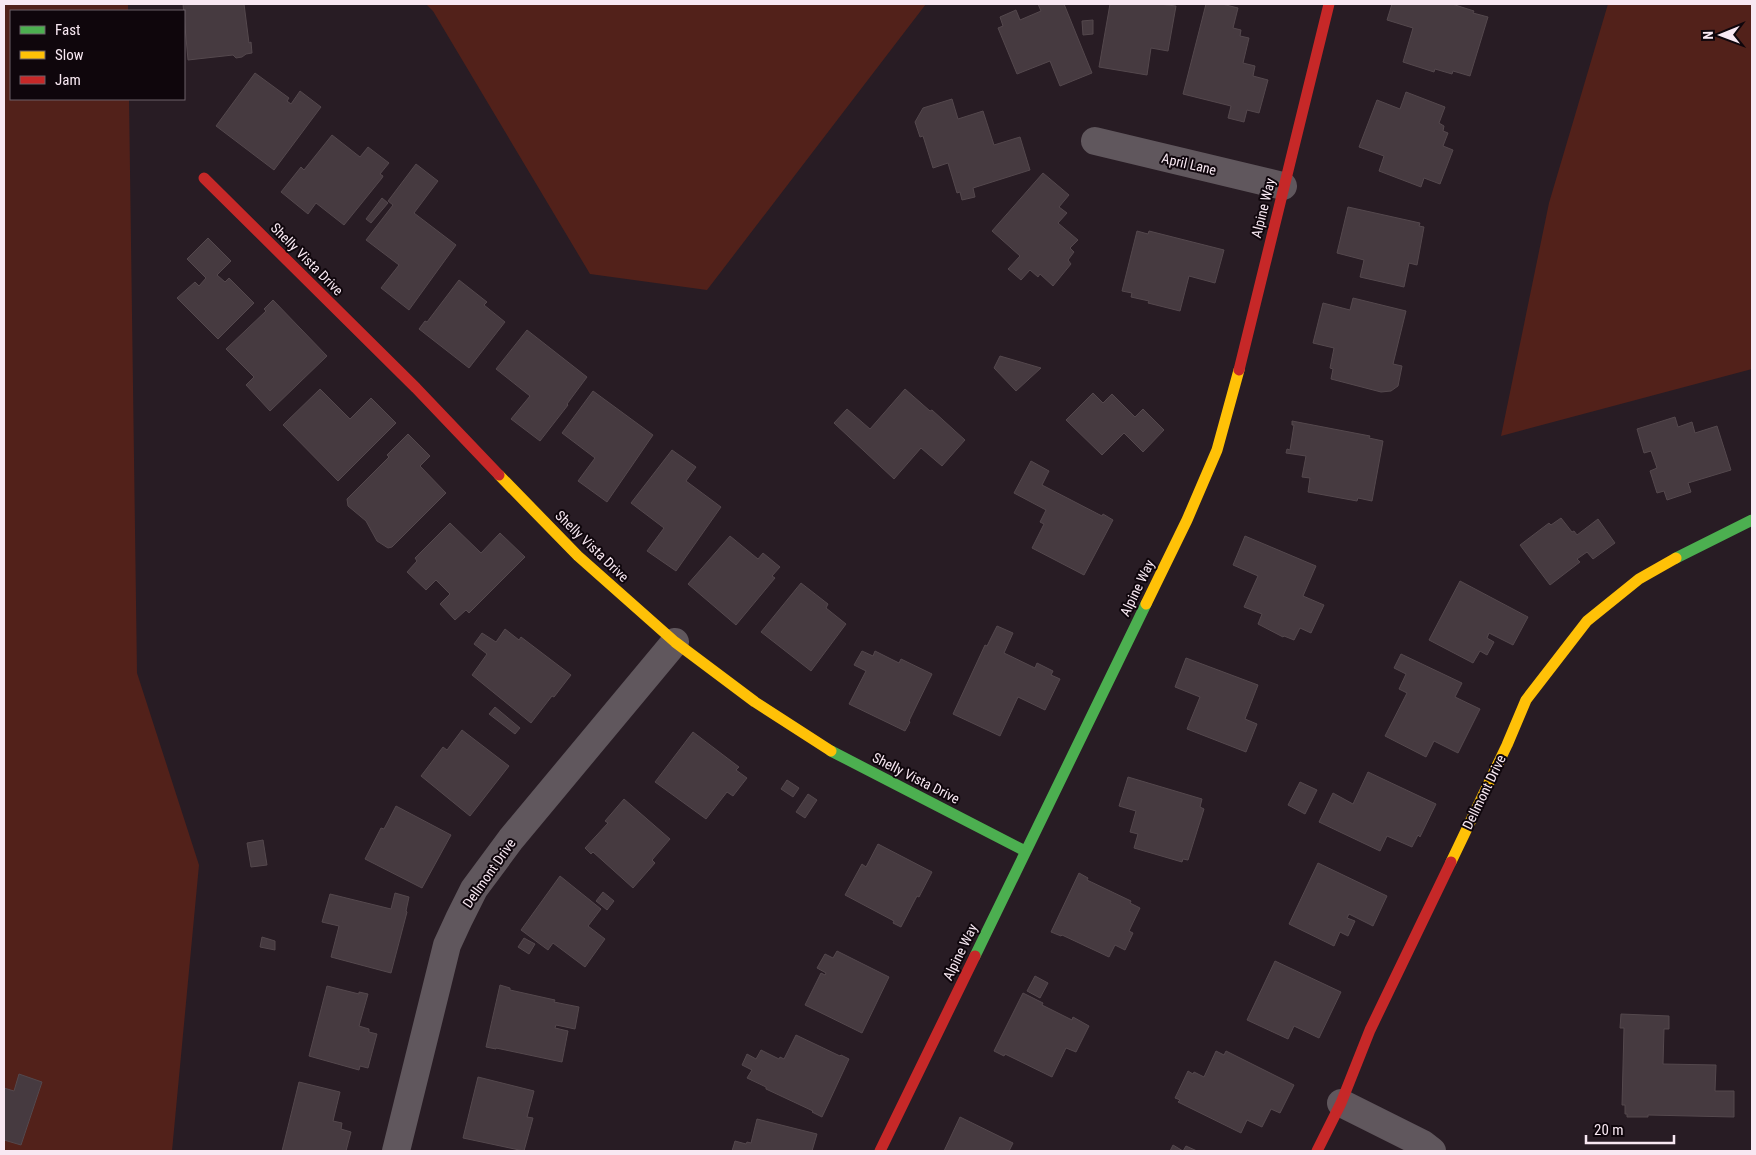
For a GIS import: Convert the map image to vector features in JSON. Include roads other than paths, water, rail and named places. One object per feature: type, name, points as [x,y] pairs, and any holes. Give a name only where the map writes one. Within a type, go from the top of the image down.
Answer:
[{"type":"street","name":"Alpine Way","points":[[880,1151],[1187,520],[1214,458],[1232,401],[1329,4]]},
{"type":"street","name":"April Lane","points":[[1095,141],[1284,186]]},
{"type":"street","name":"Shelly Vista Drive","points":[[204,178],[416,388],[578,556],[675,642],[755,702],[824,746],[1025,851]]},
{"type":"street","name":"Dellmont Drive","points":[[1317,1151],[1341,1103],[1370,1030],[1507,745],[1526,700],[1587,621],[1639,579],[1691,550],[1752,520]]},
{"type":"street","name":"Dellmont Drive","points":[[396,1151],[447,944],[474,889],[511,840],[675,642]]},
{"type":"street","points":[[1341,1103],[1423,1144],[1432,1151]]}]
